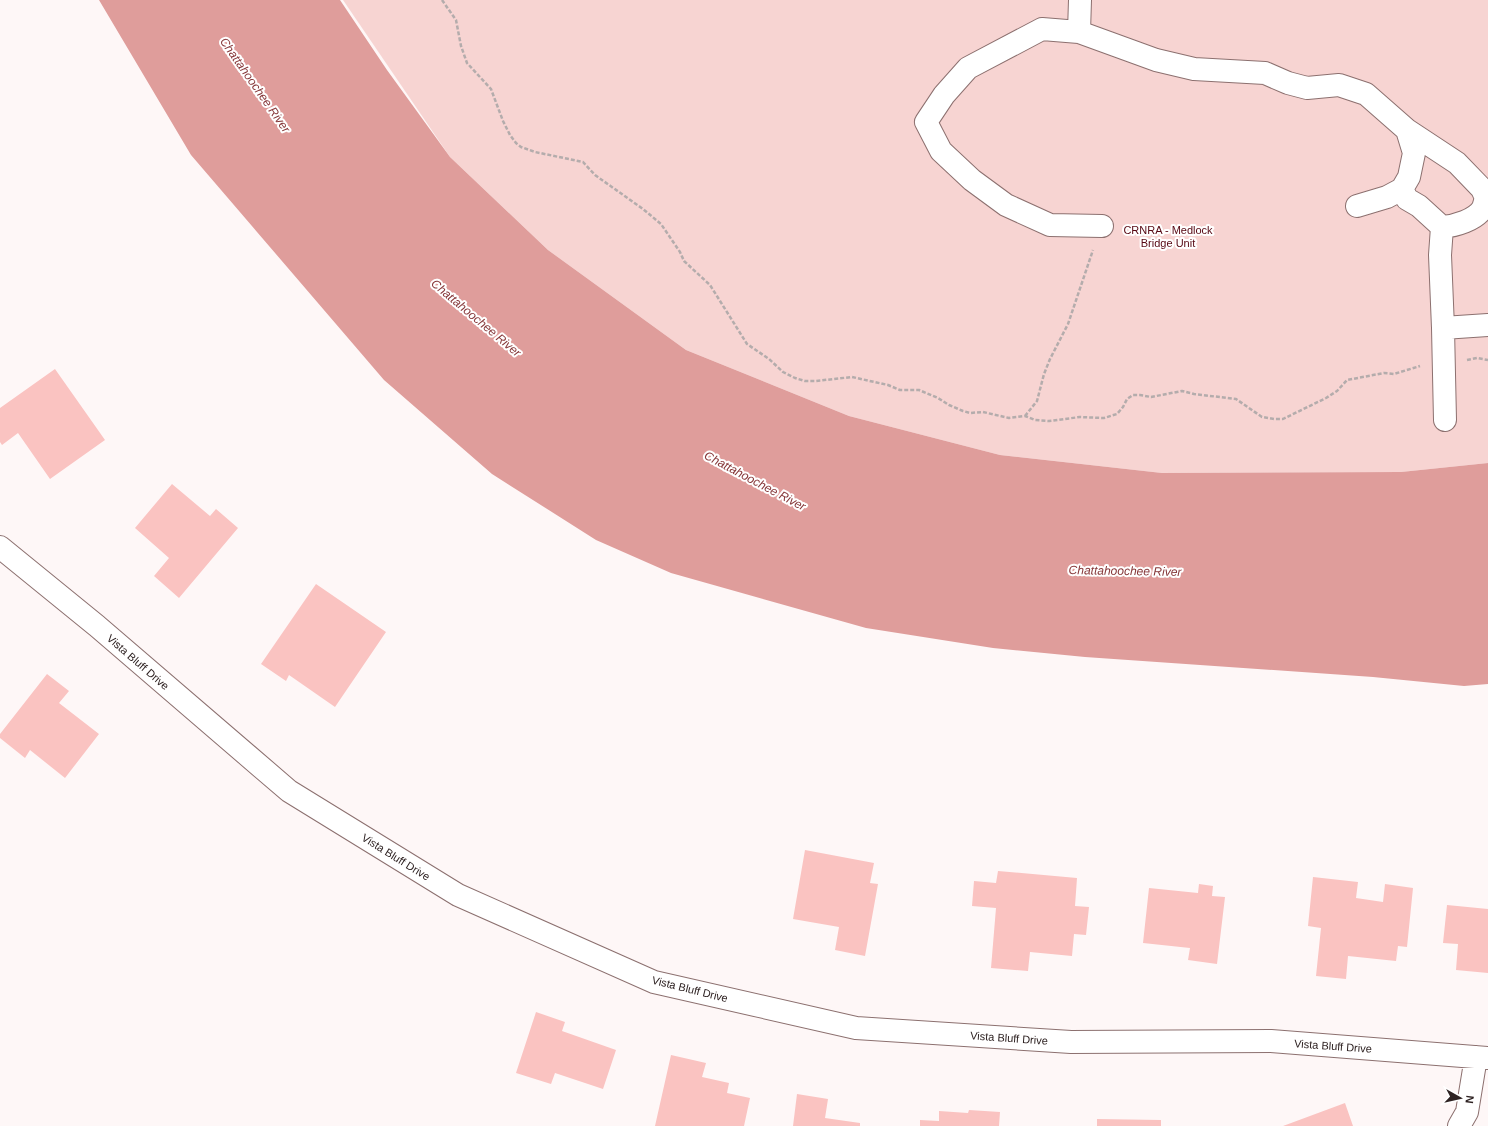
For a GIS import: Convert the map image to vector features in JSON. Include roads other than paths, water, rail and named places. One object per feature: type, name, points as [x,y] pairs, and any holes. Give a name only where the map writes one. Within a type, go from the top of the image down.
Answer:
[{"type":"street","points":[[1079,32],[1080,0]]},
{"type":"street","points":[[1102,226],[1050,226],[1006,205],[972,180],[941,150],[926,122],[944,95],[968,68],[1042,29],[1079,32],[1156,60],[1194,69],[1265,73],[1288,83],[1307,88],[1339,85],[1366,94],[1407,130],[1457,163],[1482,189],[1486,198],[1483,208],[1476,216],[1452,226],[1442,227],[1419,206],[1407,199],[1402,189]]},
{"type":"street","points":[[1357,206],[1387,197],[1402,189],[1409,177],[1414,153],[1407,130]]},
{"type":"street","points":[[1442,227],[1440,255],[1444,328],[1445,420]]},
{"type":"street","points":[[1444,328],[1488,325]]},
{"type":"street","name":"Vista Bluff Drive","points":[[0,547],[97,626],[289,791],[458,896],[654,982],[856,1028],[1071,1042],[1271,1041],[1482,1057]]},
{"type":"street","points":[[1459,1126],[1467,1112],[1482,1057]]},
{"type":"water","name":"Chattahoochee River","points":[[99,0],[340,0],[387,70],[450,157],[548,250],[686,350],[849,416],[1000,455],[1162,473],[1401,472],[1488,463],[1488,684],[1464,686],[1373,677],[1085,657],[993,648],[866,628],[671,573],[596,540],[492,474],[384,380],[191,155]]},
{"type":"park label","name":"CRNRA - Medlock Bridge Unit","points":[[1168,236]]}]
